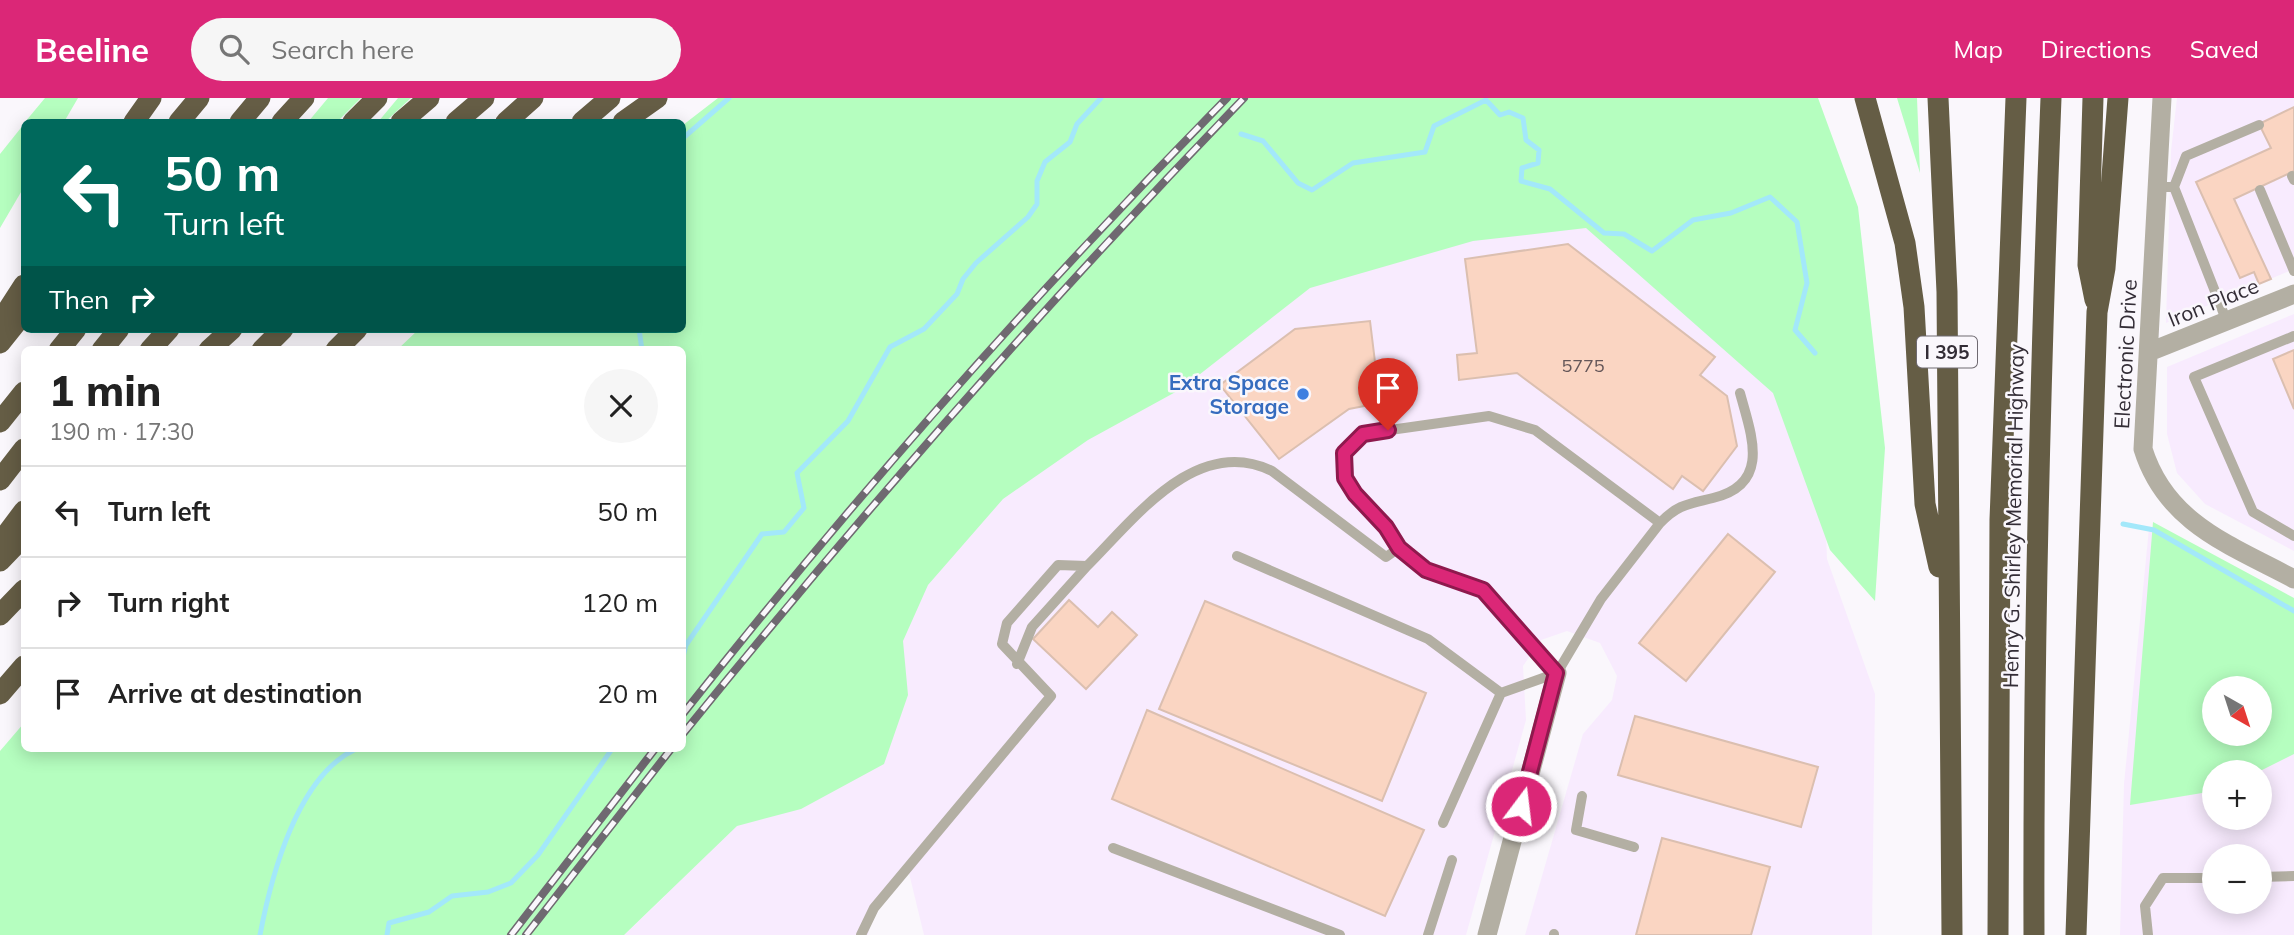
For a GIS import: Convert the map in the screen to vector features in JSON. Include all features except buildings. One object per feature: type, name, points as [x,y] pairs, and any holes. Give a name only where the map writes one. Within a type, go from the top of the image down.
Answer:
[{"type":"highway","points":[[136,119],[151,98]]},
{"type":"highway","points":[[182,119],[199,98]]},
{"type":"highway","points":[[242,119],[260,98]]},
{"type":"highway","points":[[284,119],[302,98]]},
{"type":"highway","points":[[356,119],[377,98]]},
{"type":"highway","points":[[404,119],[429,98]]},
{"type":"highway","points":[[460,119],[484,98]]},
{"type":"highway","points":[[509,119],[533,98]]},
{"type":"highway","points":[[586,119],[610,98]]},
{"type":"highway","points":[[627,119],[657,98]]},
{"type":"highway","points":[[1865,98],[1897,213]]},
{"type":"highway","points":[[1876,98],[1888,140],[1897,213],[1914,307],[1925,504],[1948,607]]},
{"type":"highway","name":"I 395","points":[[1938,98],[1947,292],[1952,935]]},
{"type":"highway","points":[[1998,935],[2000,520],[2014,98]]},
{"type":"highway","name":"Henry G. Shirley Memorial Highway","points":[[2035,935],[2033,698],[2038,432],[2051,98]]},
{"type":"highway","points":[[2093,98],[2088,265],[2097,312]]},
{"type":"highway","points":[[2076,935],[2097,312],[2105,268],[2118,98]]},
{"type":"highway","points":[[0,322],[21,290]]},
{"type":"highway","points":[[0,343],[21,317]]},
{"type":"highway","points":[[154,346],[165,333]]},
{"type":"highway","points":[[213,346],[228,333]]},
{"type":"highway","points":[[266,346],[279,333]]},
{"type":"highway","points":[[340,346],[353,333]]},
{"type":"highway","points":[[0,422],[21,396]]},
{"type":"highway","points":[[0,480],[21,453]]},
{"type":"highway","points":[[0,543],[21,515]]},
{"type":"highway","points":[[0,561],[21,539]]},
{"type":"highway","points":[[0,615],[21,593]]},
{"type":"highway","points":[[0,694],[21,670]]},
{"type":"street","name":"Electronic Drive","points":[[2162,98],[2165,187],[2149,352],[2143,449],[2159,488],[2176,509],[2196,524],[2294,579]]},
{"type":"street","name":"Iron Place","points":[[2149,352],[2294,293]]},
{"type":"street","points":[[1487,935],[1556,673]]},
{"type":"lane","points":[[2227,321],[2165,187],[2186,156],[2259,125]]},
{"type":"lane","points":[[2260,190],[2290,252],[2294,271]]},
{"type":"lane","points":[[2294,336],[2194,377],[2253,512],[2294,536]]},
{"type":"lane","points":[[1443,823],[1501,693],[1556,673],[1601,598],[1660,523],[1675,508],[1732,491],[1751,468],[1754,442],[1740,393]]},
{"type":"lane","points":[[1556,673],[1483,590],[1426,570],[1399,548],[1386,527],[1355,494],[1345,478],[1344,453],[1363,434],[1489,415],[1535,430],[1660,523]]},
{"type":"lane","points":[[1017,664],[1032,626],[1087,566],[1147,505],[1202,466],[1232,460],[1257,463],[1272,471],[1386,557],[1399,548]]},
{"type":"lane","points":[[1237,556],[1428,639],[1501,693]]},
{"type":"lane","points":[[861,935],[874,908],[1051,696],[1017,664],[1002,644],[1007,623],[1058,565],[1087,566]]},
{"type":"lane","points":[[1582,796],[1576,830],[1633,847]]},
{"type":"lane","points":[[1114,848],[1340,935]]},
{"type":"lane","points":[[1428,935],[1452,860]]},
{"type":"lane","points":[[2272,877],[2294,876]]},
{"type":"lane","points":[[2147,935],[2145,906],[2163,878],[2202,877]]},
{"type":"shaded area","points":[[1772,98],[1824,489],[1827,559],[1875,694],[1872,935],[1525,935],[1583,734],[1612,700],[1617,676],[1600,643],[1567,631],[1541,640],[1523,666],[1526,720],[1466,935],[924,935],[908,869],[872,918],[868,935],[624,935],[663,898],[1202,225]]},
{"type":"shaded area","points":[[2177,98],[2294,98],[2294,269],[2166,323],[2171,151]]},
{"type":"shaded area","points":[[2294,314],[2294,551],[2205,504],[2177,473],[2167,434],[2167,367]]},
{"type":"shaded area","points":[[2149,528],[2294,606],[2294,935],[2120,935],[2124,784]]},
{"type":"green space","points":[[45,98],[78,98],[66,119],[28,119]]},
{"type":"green space","points":[[328,98],[361,98],[340,119],[310,119]]},
{"type":"green space","points":[[398,98],[411,98],[388,119],[380,119]]},
{"type":"green space","points":[[718,98],[1818,98],[1858,207],[1885,448],[1875,601],[1830,550],[1773,393],[1586,228],[1473,241],[1310,288],[1181,389],[1088,440],[1003,499],[928,585],[903,641],[908,695],[884,764],[801,809],[737,826],[624,935],[0,935],[0,751],[21,726],[21,752],[686,752],[686,346],[401,346],[415,333],[686,333],[686,123]]},
{"type":"green space","points":[[1897,98],[1917,98],[1920,173]]},
{"type":"green space","points":[[21,128],[21,192],[0,228],[0,154]]},
{"type":"green space","points":[[2153,522],[2294,598],[2294,754],[2272,765],[2272,760],[2202,760],[2202,793],[2130,805]]},
{"type":"waterway","points":[[686,136],[729,98]]},
{"type":"waterway","points":[[686,645],[762,534],[784,532],[804,508],[797,473],[848,421],[890,347],[924,329],[957,294],[963,279],[976,263],[1028,217],[1037,204],[1037,181],[1045,162],[1070,142],[1077,124],[1101,98]]},
{"type":"waterway","points":[[1241,134],[1263,141],[1298,183],[1312,190],[1353,163],[1425,152],[1434,126],[1486,100],[1500,115],[1509,112],[1523,118],[1526,140],[1539,150],[1538,163],[1522,168],[1521,181],[1550,189],[1604,233],[1624,234],[1652,251],[1693,220],[1731,213],[1770,197],[1797,222],[1807,283],[1795,330],[1815,353]]},
{"type":"waterway","points":[[640,333],[641,346]]},
{"type":"waterway","points":[[2123,524],[2154,530],[2294,611]]},
{"type":"waterway","points":[[260,935],[271,885],[290,830],[318,781],[335,762],[351,752]]},
{"type":"waterway","points":[[387,935],[389,923],[429,912],[452,896],[488,892],[511,883],[538,855],[610,752]]},
{"type":"railway","points":[[686,710],[812,555],[946,399],[1085,246],[1227,98]]},
{"type":"railway","points":[[686,730],[956,410],[1098,253],[1244,98]]},
{"type":"railway","points":[[511,935],[653,752]]},
{"type":"railway","points":[[526,935],[669,752]]},
{"type":"place","name":"Extra Space Storage","points":[[1303,394]]},
{"type":"route","points":[[1388,430],[1363,434],[1350,443],[1344,453],[1345,478],[1355,494],[1412,560],[1426,570],[1483,590],[1556,673],[1521,806]]}]
